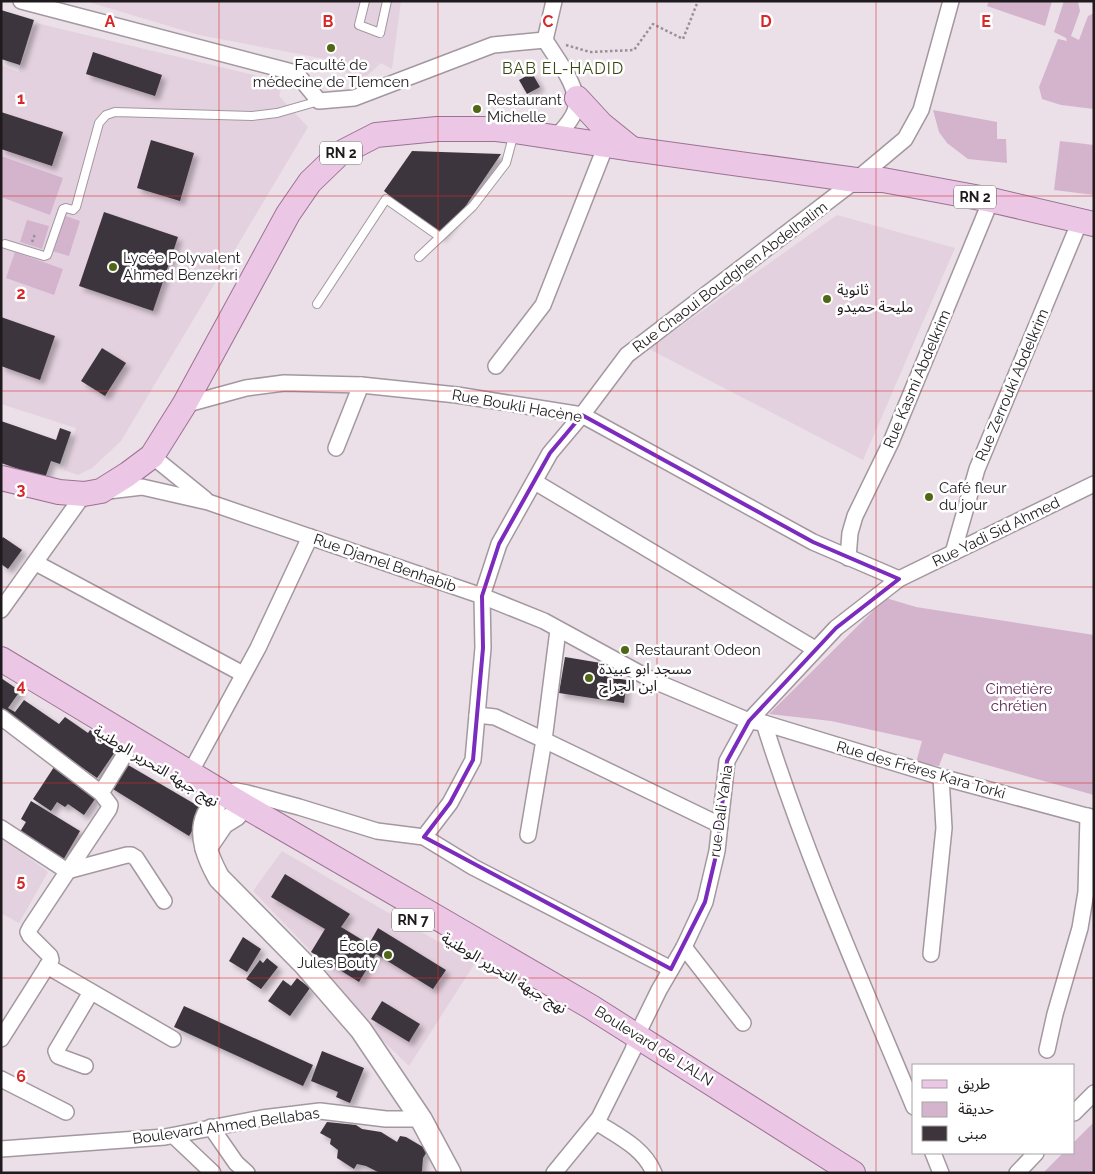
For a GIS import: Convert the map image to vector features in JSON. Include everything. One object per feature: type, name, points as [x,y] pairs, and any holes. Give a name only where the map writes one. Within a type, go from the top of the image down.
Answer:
[{"type":"main road","points":[[577,98],[597,120],[632,150]]},
{"type":"main road","name":"RN 2","points":[[93,492],[128,474],[152,456],[184,405],[288,214],[310,182],[339,154],[376,135],[437,129],[514,131],[632,150],[856,180],[883,180],[991,200],[1087,223]]},
{"type":"main road","points":[[1,478],[59,492],[93,492]]},
{"type":"main road","name":"نهج جبهة التحرير الوطنية","points":[[1,659],[190,773],[229,804]]},
{"type":"main road","name":"نهج جبهة التحرير الوطنية","points":[[1,669],[127,751],[229,804],[635,1043],[705,1095],[824,1173]]},
{"type":"main road","points":[[229,804],[207,816],[204,828],[206,848],[211,864],[219,878],[302,964],[361,1030],[421,1119],[450,1173]]},
{"type":"main road","name":"Boulevard de L'ALN","points":[[635,1043],[853,1173]]},
{"type":"street","points":[[22,1],[296,73],[319,101],[354,98],[493,45],[545,40]]},
{"type":"street","points":[[554,1],[545,40],[571,82],[577,98],[572,117],[556,137]]},
{"type":"street","name":"Rue Chaoui Boudghen Abdelhalim","points":[[424,837],[450,803],[473,760],[483,648],[482,596],[499,544],[550,453],[582,415],[627,355],[856,180],[905,139],[921,110],[952,1]]},
{"type":"street","points":[[496,366],[543,305],[606,146]]},
{"type":"street","name":"Rue Kasmi Abdelkrim","points":[[848,558],[850,533],[854,516],[891,442],[991,200]]},
{"type":"street","name":"Rue Zerrouki Abdelkrim","points":[[953,553],[977,469],[1087,223]]},
{"type":"street","name":"Rue Boukli Hacène","points":[[184,405],[246,388],[284,383],[361,385],[457,395],[582,415],[804,537],[899,579]]},
{"type":"street","points":[[336,448],[361,385]]},
{"type":"street","points":[[152,456],[208,502]]},
{"type":"street","points":[[535,482],[815,649]]},
{"type":"street","name":"Rue Yadi Sid Ahmed","points":[[899,579],[1094,484]]},
{"type":"street","points":[[1,610],[93,492],[142,487],[208,502]]},
{"type":"street","name":"Rue Djamel Benhabib","points":[[208,502],[482,596],[544,621],[558,630]]},
{"type":"street","points":[[190,773],[258,648],[310,537]]},
{"type":"street","points":[[36,563],[243,674]]},
{"type":"street","name":"rue Dali Yahia","points":[[554,1173],[596,1122],[659,990],[684,947],[705,902],[717,852],[726,761],[815,649],[836,628],[899,579]]},
{"type":"street","points":[[528,836],[544,740],[558,630]]},
{"type":"street","name":"Rue des Fréres Kara Torki","points":[[558,630],[652,680],[757,722],[941,777],[1091,817]]},
{"type":"street","points":[[477,714],[495,717],[720,825]]},
{"type":"street","points":[[1,717],[101,793],[110,805],[28,932],[50,956],[51,960],[1,1039]]},
{"type":"street","points":[[757,722],[912,1102]]},
{"type":"street","points":[[101,793],[127,751]]},
{"type":"street","points":[[931,954],[944,828],[941,777]]},
{"type":"street","points":[[298,807],[229,804],[236,791],[298,807],[377,831],[424,837],[473,867],[671,969]]},
{"type":"street","points":[[1047,1050],[1080,928],[1086,892],[1091,817]]},
{"type":"street","points":[[1,828],[67,872],[131,855],[136,858],[164,901]]},
{"type":"street","points":[[684,947],[743,1023]]},
{"type":"street","points":[[47,966],[174,1040]]},
{"type":"street","points":[[86,1066],[58,1056],[56,1051],[91,992]]},
{"type":"street","points":[[1,1079],[66,1112]]},
{"type":"street","points":[[1075,1112],[1094,1094]]},
{"type":"street","name":"Boulevard Ahmed Bellabas","points":[[1,1150],[174,1136],[262,1118],[320,1111],[386,1119],[421,1119]]},
{"type":"street","points":[[596,1122],[640,1151],[650,1163],[654,1173]]},
{"type":"street","points":[[211,1127],[236,1163],[248,1173]]},
{"type":"street","points":[[174,1136],[213,1173]]},
{"type":"street","points":[[933,1154],[941,1173]]},
{"type":"street","points":[[1016,1173],[1035,1154]]},
{"type":"lane","points":[[365,1],[359,25],[380,33],[387,1]]},
{"type":"lane","points":[[5,244],[44,256],[47,255],[63,209],[73,210],[76,207],[99,123],[106,115],[115,112],[252,116],[277,113],[319,101]]},
{"type":"lane","points":[[419,257],[474,206],[506,163],[514,131]]},
{"type":"lane","points":[[317,304],[386,199],[440,237]]},
{"type":"path","points":[[545,40],[590,52],[634,50],[653,24],[683,39],[698,1]]},
{"type":"highlighted area","points":[[582,415],[813,542],[899,579],[836,628],[749,721],[727,761],[717,851],[705,902],[671,969],[424,837],[450,803],[473,760],[483,648],[482,596],[499,544],[550,453]]},
{"type":"shaded area","name":"Faculté de médecine de Tlemcen","points":[[85,1],[401,1],[392,69],[381,63],[357,85],[336,61],[199,35]]},
{"type":"shaded area","name":"Lycée Polyvalent Ahmed Benzekri","points":[[36,23],[283,82],[279,96],[308,127],[121,441],[92,468],[78,475],[64,470],[76,428],[1,404],[1,65],[18,72]]},
{"type":"shaded area","name":"ثانوية مليحة حميدو","points":[[837,215],[955,248],[863,460],[649,349]]},
{"type":"shaded area","points":[[1,837],[48,872],[19,923],[1,913]]},
{"type":"shaded area","name":"École Jules Bouty","points":[[282,851],[475,963],[409,1066],[370,1028],[360,1012],[308,948],[253,891]]},
{"type":"green space","points":[[989,1],[1052,1],[1045,26],[987,6]]},
{"type":"green space","points":[[1064,1],[1078,2],[1080,11],[1071,36],[1079,40],[1088,16],[1094,13],[1094,109],[1061,105],[1042,99],[1039,87],[1058,39],[1067,41],[1066,38],[1054,32]]},
{"type":"green space","points":[[933,110],[997,122],[997,139],[1006,139],[1007,163],[968,159],[947,143],[939,132]]},
{"type":"green space","points":[[1060,141],[1094,145],[1094,195],[1054,190]]},
{"type":"green space","points":[[1,156],[63,178],[50,215],[1,197]]},
{"type":"green space","points":[[63,215],[80,221],[69,256],[52,251]]},
{"type":"green space","points":[[27,220],[49,226],[42,249],[20,242]]},
{"type":"green space","points":[[15,252],[63,269],[54,295],[6,278]]},
{"type":"green space","name":"Cimetière chrétien","points":[[886,598],[916,607],[1094,635],[1094,795],[944,753],[939,766],[930,765],[928,770],[915,766],[922,741],[831,721],[769,714]]},
{"type":"green space","points":[[1094,1122],[1094,1173],[1043,1173],[1062,1154],[1075,1154],[1075,1141]]},
{"type":"building","points":[[1,10],[34,20],[20,65],[1,59]]},
{"type":"building","points":[[93,52],[162,75],[155,96],[86,74]]},
{"type":"building","points":[[532,73],[540,87],[527,94],[519,80]]},
{"type":"building","points":[[1,112],[63,132],[52,166],[1,149]]},
{"type":"building","points":[[151,140],[194,153],[180,201],[137,188]]},
{"type":"building","points":[[412,151],[501,154],[465,207],[440,237],[384,191]]},
{"type":"building","points":[[104,212],[178,237],[153,311],[79,286]]},
{"type":"building","points":[[1,317],[55,336],[40,380],[1,366]]},
{"type":"building","points":[[102,348],[126,363],[105,396],[81,381]]},
{"type":"building","points":[[1,421],[56,440],[60,428],[71,432],[60,464],[51,461],[45,478],[1,463]]},
{"type":"building","points":[[3,537],[22,550],[8,569],[1,564],[1,540]]},
{"type":"building","name":"مسجد ابو عبيدة ابن الجراح","points":[[565,657],[601,663],[599,672],[607,673],[607,677],[627,680],[624,703],[559,693]]},
{"type":"building","points":[[1,678],[20,691],[8,708],[15,712],[24,700],[59,724],[65,717],[88,733],[90,730],[117,749],[97,778],[1,711]]},
{"type":"building","points":[[123,762],[205,810],[189,836],[108,786]]},
{"type":"building","points":[[54,767],[97,796],[84,815],[68,804],[65,807],[57,802],[51,811],[33,799]]},
{"type":"building","points":[[31,801],[80,831],[62,862],[18,835],[26,822],[21,819]]},
{"type":"building","points":[[285,874],[350,914],[341,927],[369,944],[378,928],[446,970],[433,989],[376,954],[359,982],[311,952],[325,929],[271,897]]},
{"type":"building","points":[[243,937],[261,949],[247,972],[229,961]]},
{"type":"building","points":[[267,958],[278,967],[261,989],[246,979],[260,960],[263,963]]},
{"type":"building","points":[[297,978],[310,988],[290,1016],[268,1001],[283,980],[291,986]]},
{"type":"building","points":[[382,1001],[420,1024],[409,1042],[371,1019]]},
{"type":"building","points":[[184,1006],[313,1065],[303,1086],[174,1027]]},
{"type":"building","points":[[322,1051],[364,1068],[350,1103],[336,1097],[338,1092],[311,1081]]},
{"type":"building","points":[[327,1122],[356,1125],[362,1129],[381,1132],[397,1142],[400,1136],[406,1137],[428,1150],[423,1158],[422,1171],[420,1173],[380,1173],[357,1164],[354,1169],[337,1158],[338,1150],[330,1144],[331,1139],[320,1133]]},
{"type":"place","name":"Faculté de médecine de Tlemcen","points":[[331,48]]},
{"type":"place","name":"Restaurant Michelle","points":[[477,109]]},
{"type":"place","name":"Lycée Polyvalent Ahmed Benzekri","points":[[113,267]]},
{"type":"place","name":"ثانوية مليحة حميدو","points":[[827,299]]},
{"type":"place","name":"Café fleur du jour","points":[[929,497]]},
{"type":"place","name":"Restaurant Odeon","points":[[625,650]]},
{"type":"place","name":"مسجد ابو عبيدة ابن الجراح","points":[[589,678]]},
{"type":"place","name":"École Jules Bouty","points":[[388,955]]},
{"type":"district","name":"BAB EL-HADID","points":[[563,68]]}]
